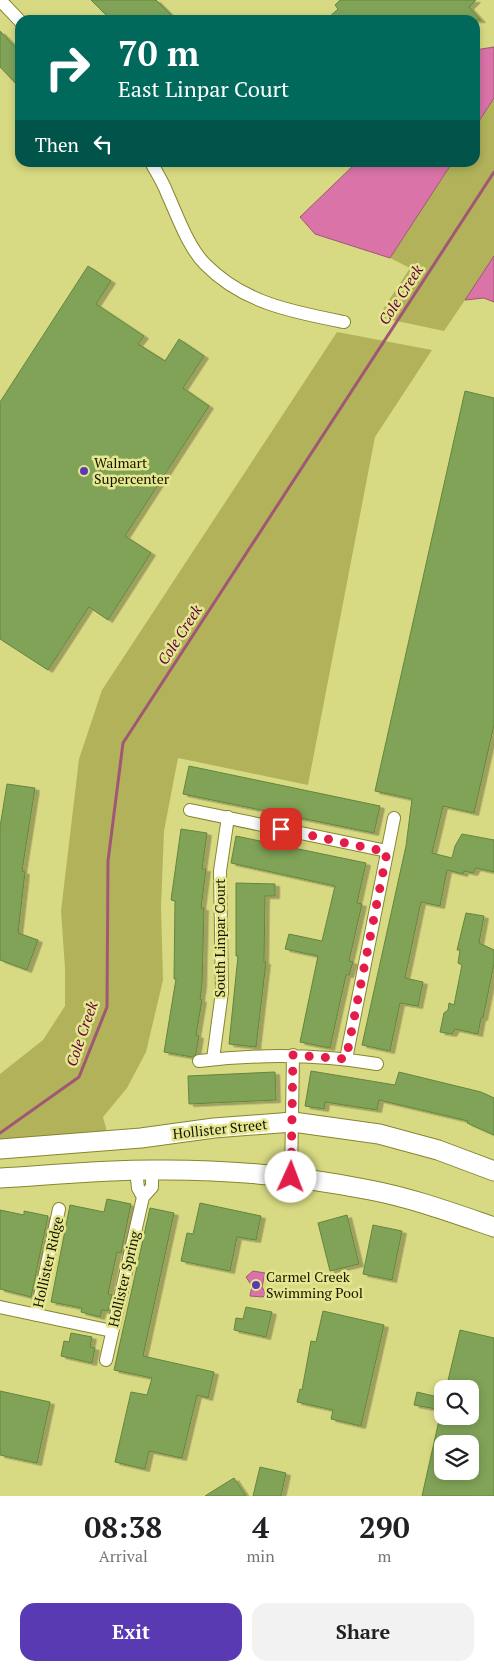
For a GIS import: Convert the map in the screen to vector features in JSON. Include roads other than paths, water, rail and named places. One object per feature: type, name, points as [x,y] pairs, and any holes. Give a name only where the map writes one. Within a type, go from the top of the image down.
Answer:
[{"type":"main road","name":"Hollister Street","points":[[0,1150],[27,1149],[140,1138],[214,1128],[293,1122],[379,1134],[438,1150],[494,1171]]},
{"type":"main road","points":[[0,1178],[144,1170],[209,1171],[291,1177],[372,1190],[440,1208],[494,1227]]},
{"type":"street","points":[[0,0],[15,16]]},
{"type":"street","points":[[154,167],[183,228],[204,263],[239,291],[280,308],[344,322]]},
{"type":"street","points":[[190,810],[387,852]]},
{"type":"street","name":"South Linpar Court","points":[[213,1059],[222,992],[220,871],[228,817]]},
{"type":"street","points":[[346,1059],[394,818]]},
{"type":"street","points":[[291,1177],[293,1055]]},
{"type":"street","points":[[199,1061],[293,1055],[346,1059],[377,1064]]},
{"type":"street","name":"Hollister Spring","points":[[106,1360],[143,1197],[138,1188],[144,1170]]},
{"type":"street","name":"Hollister Ridge","points":[[36,1315],[59,1209]]},
{"type":"street","points":[[0,1307],[112,1331]]},
{"type":"waterway","name":"Cole Creek","points":[[0,1133],[79,1077],[107,1007],[108,861],[123,743],[494,172]]},
{"type":"place","name":"Walmart Supercenter","points":[[84,471]]},
{"type":"place","name":"Carmel Creek Swimming Pool","points":[[256,1285]]}]
